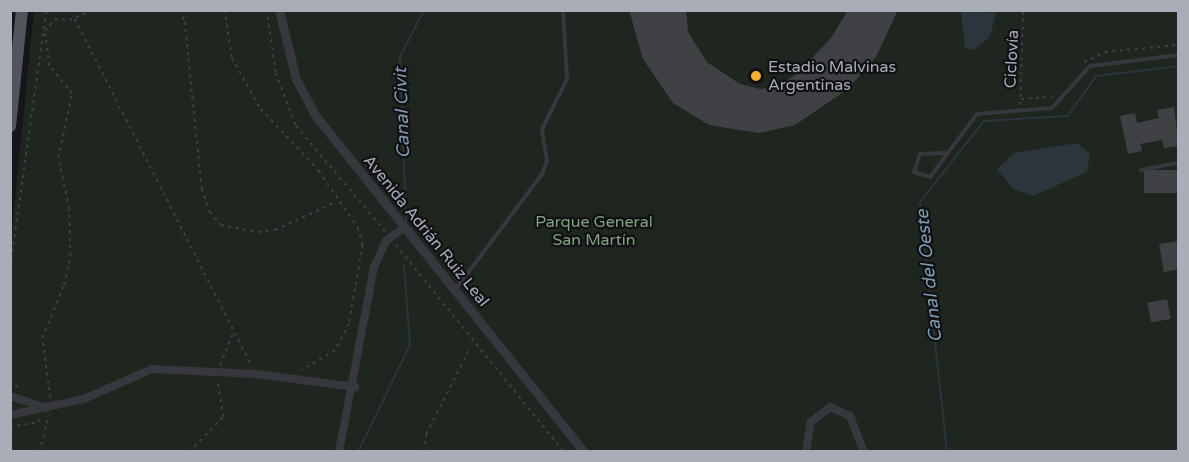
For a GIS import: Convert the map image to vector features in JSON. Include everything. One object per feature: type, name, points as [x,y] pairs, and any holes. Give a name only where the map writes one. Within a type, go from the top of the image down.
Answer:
[{"type":"main road","points":[[10,126],[22,10]]},
{"type":"street","name":"Avenida Adrián Ruiz Leal","points":[[279,10],[296,79],[315,115],[584,452]]},
{"type":"street","points":[[339,452],[355,387],[374,267],[386,241],[403,228]]},
{"type":"street","points":[[10,415],[84,399],[143,370],[217,370],[355,387]]},
{"type":"street","points":[[10,396],[25,404],[50,408]]},
{"type":"street","points":[[806,452],[811,422],[830,407],[850,416],[864,452]]},
{"type":"lane","points":[[455,291],[542,174],[547,161],[542,129],[567,79],[561,10]]},
{"type":"lane","points":[[946,153],[920,154],[914,172],[921,178],[930,177],[977,114],[1052,108],[1090,66],[1179,55]]},
{"type":"lane","points":[[1141,170],[1179,163]]},
{"type":"path","points":[[10,267],[46,10]]},
{"type":"path","points":[[39,452],[50,408],[42,338],[64,285],[70,256],[69,209],[58,158],[72,94],[49,66],[45,31],[55,18],[75,19],[94,10]]},
{"type":"path","points":[[180,10],[185,22],[202,189],[210,213],[221,225],[258,232],[275,230],[337,202]]},
{"type":"path","points":[[225,10],[232,58],[261,109],[319,171],[337,202],[358,228],[363,245],[349,324],[335,351],[287,378]]},
{"type":"path","name":"Ciclovía","points":[[1020,109],[1026,41],[1023,10]]},
{"type":"path","points":[[75,19],[256,374]]},
{"type":"path","points":[[189,452],[223,417],[217,370],[234,332]]},
{"type":"path","points":[[424,452],[426,434],[470,348]]},
{"type":"green space","name":"Parque General San Martín","points":[[34,11],[1178,11],[1178,451],[11,452],[11,239]]},
{"type":"shaded area","points":[[961,11],[996,13],[990,37],[974,50],[965,48]]},
{"type":"shaded area","points":[[1077,143],[1090,154],[1087,172],[1033,196],[1013,189],[997,169],[1014,153]]},
{"type":"building","name":"Estadio Malvinas Argentinas","points":[[629,10],[686,10],[688,32],[707,62],[740,84],[760,89],[776,87],[798,73],[831,38],[848,10],[898,10],[876,57],[848,89],[795,125],[758,133],[709,125],[673,103],[643,59]]},
{"type":"building","points":[[1174,107],[1179,146],[1164,148],[1162,140],[1140,144],[1142,151],[1128,154],[1120,116],[1135,113],[1137,123],[1159,118],[1157,110]]},
{"type":"building","points":[[1144,170],[1178,170],[1178,193],[1144,193]]},
{"type":"building","points":[[1179,241],[1179,269],[1164,272],[1159,244]]},
{"type":"building","points":[[1167,299],[1171,319],[1151,322],[1147,303]]},
{"type":"waterway","name":"Canal Civit","points":[[406,221],[400,57],[424,10]]},
{"type":"waterway","name":"Canal del Oeste","points":[[947,452],[920,202],[984,121],[1068,116],[1096,76],[1178,66]]},
{"type":"waterway","name":"Canal Civit","points":[[358,452],[410,345],[404,266]]},
{"type":"place","name":"Estadio Malvinas Argentinas","points":[[756,76]]}]
